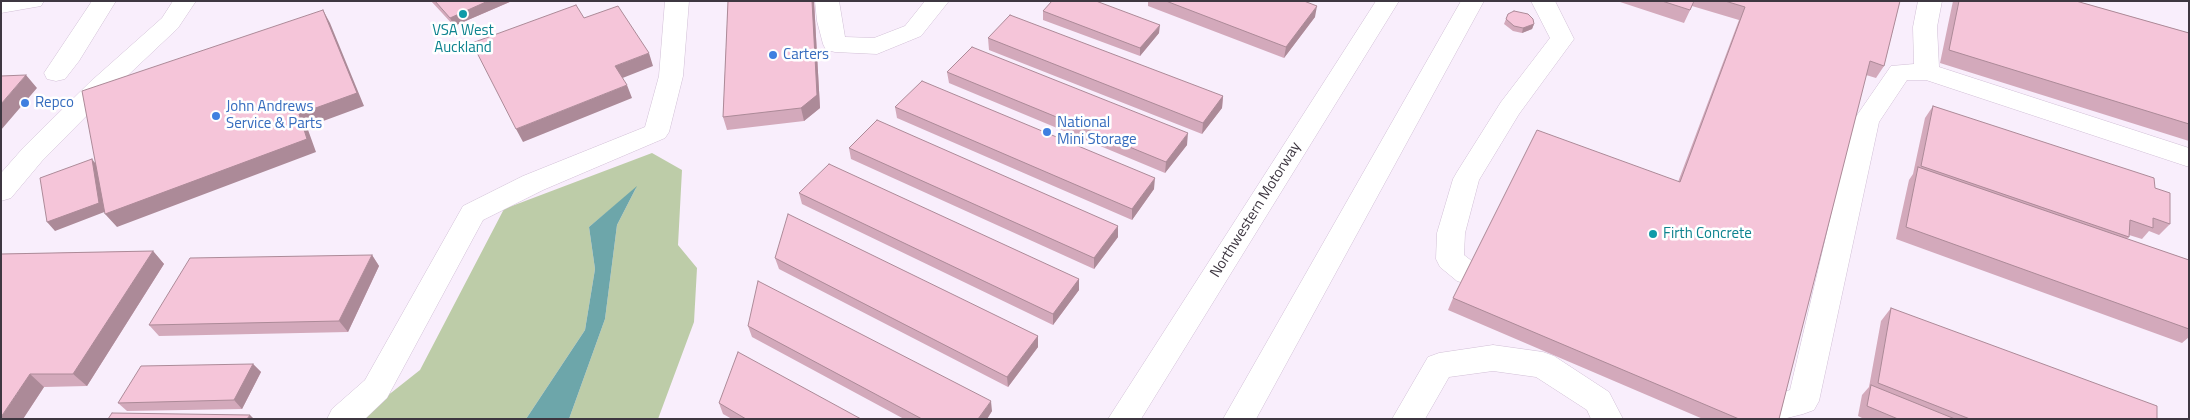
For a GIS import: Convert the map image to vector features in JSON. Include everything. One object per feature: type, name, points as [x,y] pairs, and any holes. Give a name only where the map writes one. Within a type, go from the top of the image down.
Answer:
[{"type":"main road","points":[[1,6],[33,1]]},
{"type":"main road","points":[[56,73],[102,8],[104,1]]},
{"type":"main road","points":[[1,191],[34,154],[99,88],[170,23],[185,1]]},
{"type":"main road","points":[[343,419],[376,389],[473,213],[534,183],[656,132],[671,76],[677,1]]},
{"type":"main road","points":[[827,1],[829,21],[835,44],[877,46],[913,31],[938,1]]},
{"type":"main road","name":"Northwestern Motorway","points":[[1124,419],[1388,1]]},
{"type":"main road","points":[[1239,419],[1474,1]]},
{"type":"main road","points":[[1467,273],[1450,259],[1451,232],[1466,179],[1510,108],[1562,39],[1543,1]]},
{"type":"main road","points":[[1927,72],[1925,27],[1930,1]]},
{"type":"main road","points":[[1794,409],[1866,121],[1900,72],[1927,72],[2189,158]]},
{"type":"main road","points":[[1408,419],[1439,366],[1493,358],[1544,365],[1598,401],[1607,419]]},
{"type":"green space","points":[[652,153],[682,170],[678,245],[697,268],[694,322],[658,419],[569,419],[605,319],[617,225],[636,188],[589,227],[595,269],[585,330],[526,419],[358,419],[420,370],[504,209]]},
{"type":"water","points":[[637,186],[617,225],[605,319],[569,419],[526,419],[585,330],[595,269],[589,227]]},
{"type":"building","points":[[435,1],[488,1],[450,18]]},
{"type":"building","name":"Carters","points":[[728,1],[812,1],[817,95],[801,108],[723,117]]},
{"type":"building","points":[[1052,1],[1096,1],[1160,25],[1140,48],[1043,11]]},
{"type":"building","points":[[1166,1],[1304,1],[1317,6],[1286,47]]},
{"type":"building","points":[[1662,1],[1694,1],[1690,10]]},
{"type":"building","name":"Firth Concrete","points":[[1725,1],[1900,1],[1884,66],[1870,61],[1779,419],[1739,419],[1453,298],[1537,130],[1680,182],[1745,7]]},
{"type":"building","points":[[1959,1],[2076,1],[2189,33],[2189,124],[1949,50]]},
{"type":"building","points":[[576,5],[584,18],[618,6],[649,53],[615,66],[627,85],[516,129],[472,43]]},
{"type":"building","name":"John Andrews Service & Parts","points":[[323,10],[357,93],[299,114],[307,139],[105,214],[82,91]]},
{"type":"building","points":[[1514,11],[1528,14],[1533,19],[1534,24],[1523,28],[1514,26],[1506,19],[1508,14]]},
{"type":"building","points":[[1010,15],[1223,96],[1203,123],[988,38]]},
{"type":"building","points":[[972,47],[1188,133],[1166,162],[947,72]]},
{"type":"building","points":[[26,75],[1,104],[1,76]]},
{"type":"building","points":[[922,81],[1155,178],[1132,209],[895,107]]},
{"type":"building","points":[[1933,106],[2154,178],[2155,188],[2170,193],[2170,224],[2153,218],[2153,228],[2130,220],[2129,237],[1921,166]]},
{"type":"building","points":[[877,120],[1118,226],[1094,258],[849,148]]},
{"type":"building","points":[[92,159],[99,203],[47,222],[40,178]]},
{"type":"building","points":[[829,164],[1079,279],[1053,314],[799,193]]},
{"type":"building","points":[[1918,167],[2189,260],[2189,329],[1906,227]]},
{"type":"building","points":[[788,214],[1038,336],[1007,377],[775,258]]},
{"type":"building","points":[[153,251],[73,374],[30,374],[1,417],[1,254]]},
{"type":"building","points":[[372,255],[339,321],[149,325],[190,258]]},
{"type":"building","points":[[758,281],[991,401],[978,419],[922,419],[748,326]]},
{"type":"building","points":[[1891,308],[2157,406],[2157,419],[1970,419],[1878,383]]},
{"type":"building","points":[[738,352],[861,419],[746,419],[719,403]]},
{"type":"building","points":[[253,364],[234,400],[118,403],[141,366]]},
{"type":"building","points":[[1871,385],[1955,419],[1898,419],[1867,406]]},
{"type":"building","points":[[112,413],[250,415],[247,419],[108,419]]},
{"type":"place","name":"VSA West Auckland","points":[[463,14]]},
{"type":"place","name":"Carters","points":[[773,55]]},
{"type":"place","name":"Repco","points":[[25,103]]},
{"type":"place","name":"John Andrews Service & Parts","points":[[216,116]]},
{"type":"place","name":"National Mini Storage","points":[[1047,132]]},
{"type":"place","name":"Firth Concrete","points":[[1653,234]]}]
